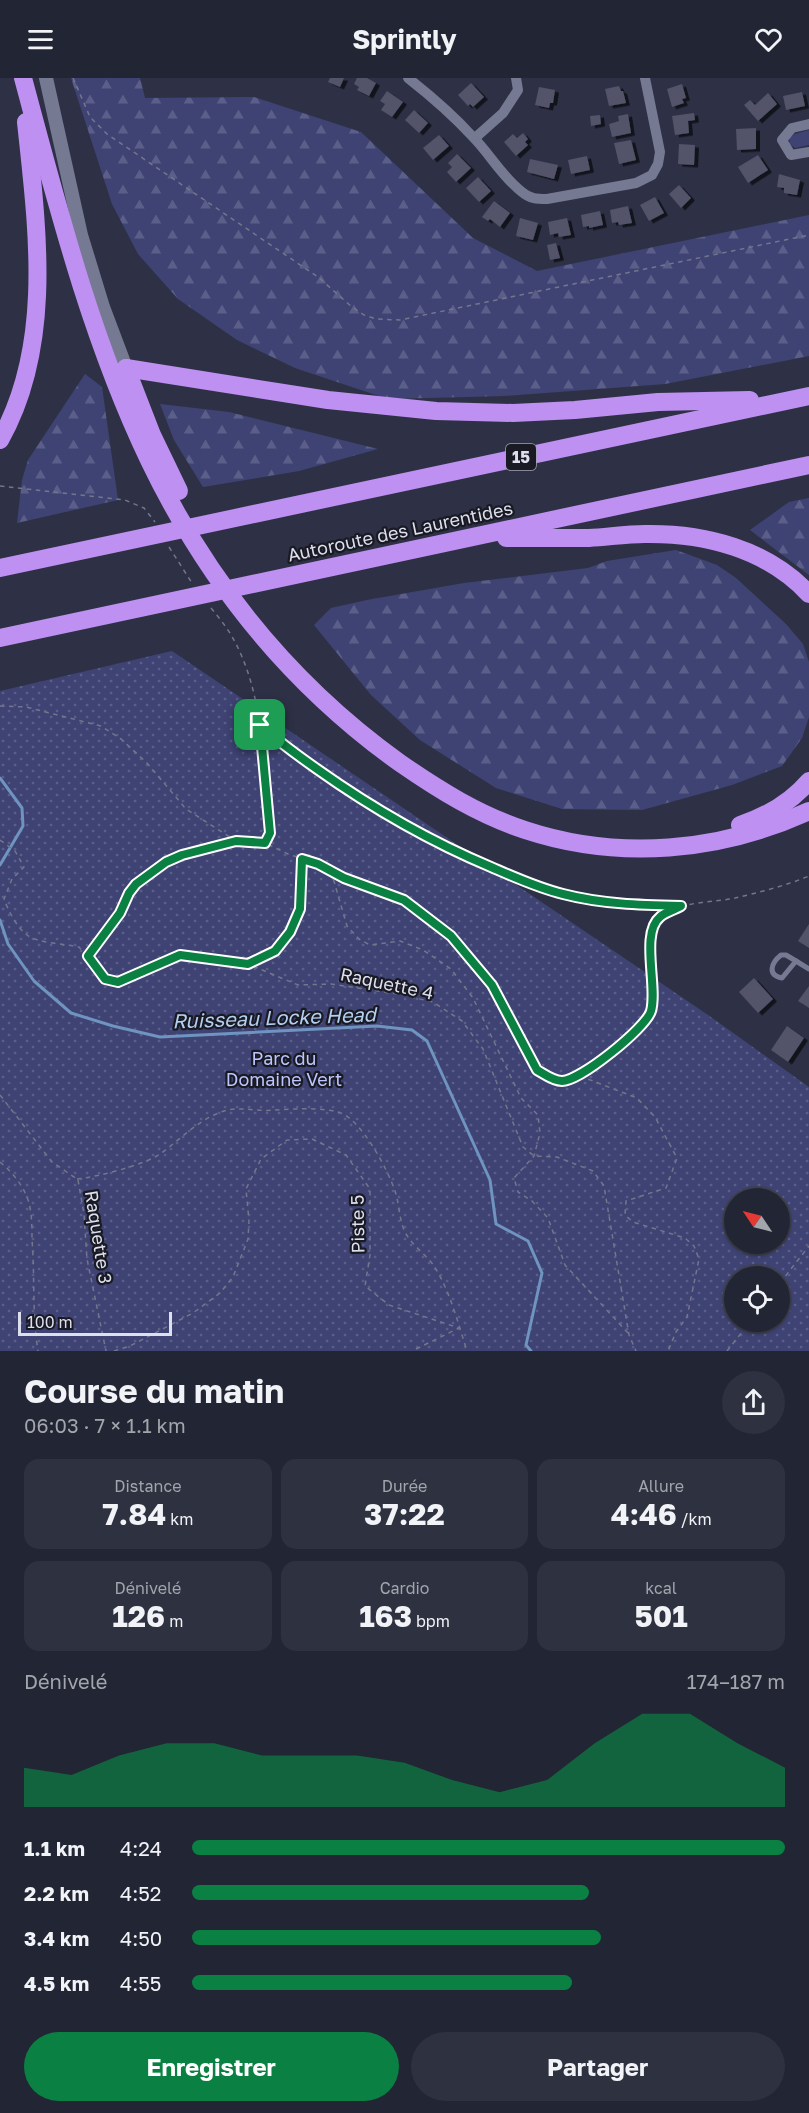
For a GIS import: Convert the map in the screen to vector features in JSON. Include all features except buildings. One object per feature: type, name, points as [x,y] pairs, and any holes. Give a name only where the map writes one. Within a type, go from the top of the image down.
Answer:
[{"type":"highway","points":[[0,440],[15,409],[25,378],[36,311],[34,209],[22,78]]},
{"type":"highway","points":[[22,78],[80,282],[119,389],[150,462],[193,541],[230,596],[278,655],[327,704],[387,754],[453,798],[509,824],[554,838],[620,848],[681,847],[737,837],[766,829],[809,811]]},
{"type":"highway","points":[[126,368],[328,400],[462,412],[555,411],[658,402],[801,398]]},
{"type":"highway","points":[[126,368],[157,445],[182,496],[217,557],[255,611],[292,654],[337,698],[391,743],[451,784],[498,808],[536,821],[588,833],[630,837],[684,835],[738,826],[773,811],[794,796],[809,781]]},
{"type":"highway","name":"15","points":[[0,568],[151,533],[241,517],[801,398]]},
{"type":"highway","name":"Autoroute des Laurentides","points":[[0,638],[189,592],[281,577],[468,539],[809,465]]},
{"type":"highway","points":[[468,539],[592,538],[645,534],[695,537],[739,548],[763,559],[784,571],[809,594]]},
{"type":"main road","points":[[46,78],[81,235],[126,368]]},
{"type":"street","points":[[408,78],[475,138],[504,176],[522,193],[534,199],[547,199],[636,183],[651,175],[658,164],[660,152],[645,78]]},
{"type":"street","points":[[475,138],[503,113],[518,90],[516,78]]},
{"type":"street","points":[[809,124],[792,128],[782,140],[791,155],[809,152]]},
{"type":"lane","points":[[796,961],[782,978],[772,973],[774,960],[781,955],[786,955],[796,961],[809,969]]},
{"type":"path","points":[[74,78],[90,117],[107,134],[318,278],[352,307],[376,319],[400,320],[809,235]]},
{"type":"path","points":[[0,486],[130,501],[147,511],[151,533]]},
{"type":"path","points":[[170,548],[189,592]]},
{"type":"path","points":[[207,603],[236,644],[250,678],[260,725],[270,833],[265,843]]},
{"type":"path","points":[[0,706],[26,707],[101,726],[121,739],[147,764],[186,809],[236,841]]},
{"type":"path","points":[[260,725],[357,798],[422,836],[463,856],[564,894],[628,904],[681,906],[735,897],[809,876]]},
{"type":"path","name":"Raquette 4","points":[[0,840],[15,851],[24,867],[12,879],[4,899],[7,908],[26,934],[32,938],[79,947],[105,979],[118,982],[180,955],[248,964],[298,986],[331,984],[433,1002],[462,1021],[483,1049],[523,1147],[534,1156]]},
{"type":"path","points":[[88,956],[120,913],[136,884],[166,862],[182,855],[236,841],[265,843],[318,864],[344,878],[404,900],[451,936],[492,985],[537,1070],[550,1078],[562,1081],[580,1075],[643,1025],[650,1014],[653,1002],[651,936],[653,925],[660,917],[681,906]]},
{"type":"path","points":[[248,964],[275,951],[290,932],[300,909],[302,859]]},
{"type":"path","points":[[331,870],[347,926],[359,939],[370,945],[400,941],[423,950],[451,969],[473,998],[521,1098],[538,1115],[540,1133],[534,1156],[514,1178],[518,1192],[532,1201],[548,1218],[565,1265],[629,1335]]},
{"type":"path","points":[[580,1075],[637,1098],[655,1117],[677,1158],[666,1188],[626,1201],[625,1215],[633,1222],[685,1238],[694,1246],[699,1258],[687,1317],[676,1332],[668,1351]]},
{"type":"path","points":[[0,1095],[52,1162],[77,1179]]},
{"type":"path","name":"Raquette 3","points":[[106,1351],[87,1259],[84,1214],[77,1179],[124,1168],[158,1156],[196,1125],[225,1111],[246,1108],[267,1111],[297,1109],[338,1112],[347,1116],[363,1132],[395,1191],[403,1228],[414,1245],[433,1265],[445,1286],[468,1351]]},
{"type":"path","name":"Piste 5","points":[[114,1351],[130,1346],[193,1313],[220,1293],[233,1277],[248,1239],[246,1189],[261,1159],[287,1140],[312,1139],[346,1155],[370,1189],[370,1255],[365,1286],[389,1305],[459,1328]]},
{"type":"path","points":[[534,1156],[557,1157],[593,1171],[604,1186],[629,1335],[636,1351]]},
{"type":"path","points":[[0,1162],[15,1176],[28,1202],[34,1260],[34,1326],[38,1351]]},
{"type":"path","points":[[790,1270],[809,1246]]},
{"type":"path","points":[[412,1351],[459,1328]]},
{"type":"path","points":[[727,1351],[742,1332]]},
{"type":"green space","points":[[71,78],[140,78],[145,98],[254,97],[361,132],[473,238],[537,271],[809,215],[809,356],[665,384],[504,396],[388,399],[295,368],[237,340],[178,299],[138,254],[112,204]]},
{"type":"green space","points":[[809,130],[809,145],[795,148],[790,144],[789,138]]},
{"type":"green space","points":[[85,374],[102,387],[118,500],[17,523],[22,480],[28,460]]},
{"type":"green space","points":[[160,404],[229,412],[378,449],[299,471],[203,487],[174,440]]},
{"type":"green space","points":[[809,498],[809,575],[750,530],[789,502]]},
{"type":"green space","points":[[676,550],[717,565],[736,578],[786,624],[803,644],[809,662],[809,717],[802,738],[782,766],[732,785],[642,810],[562,809],[496,788],[420,740],[371,695],[314,625],[331,608],[367,600],[464,583],[588,568],[607,561]]},
{"type":"green space","name":"Parc du Domaine Vert","points":[[172,651],[708,1015],[809,1087],[809,1351],[0,1351],[0,691]]},
{"type":"waterway","name":"Ruisseau Locke Head","points":[[0,778],[22,808],[23,826],[0,865]]},
{"type":"waterway","name":"Ruisseau Locke Head","points":[[0,920],[8,944],[34,981],[71,1013],[113,1026],[160,1037],[377,1026],[412,1030],[427,1041],[490,1180],[496,1224],[528,1241],[542,1273],[526,1345],[531,1351]]},
{"type":"route","points":[[260,725],[357,798],[422,836],[463,856],[564,894],[628,904],[681,906],[660,917],[653,925],[651,936],[653,1002],[650,1014],[643,1025],[580,1075],[562,1081],[550,1078],[537,1070],[492,985],[451,936],[404,900],[344,878],[318,864],[302,859],[300,909],[290,932],[275,951],[248,964],[180,955],[118,982],[105,979],[88,956],[120,913],[136,884],[166,862],[182,855],[236,841],[265,843],[270,833],[260,725]]}]
